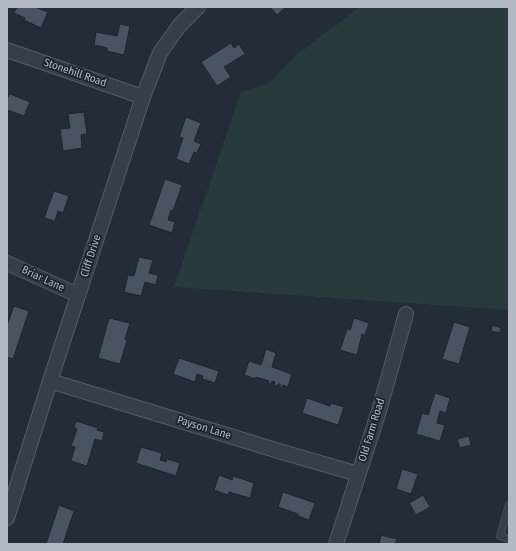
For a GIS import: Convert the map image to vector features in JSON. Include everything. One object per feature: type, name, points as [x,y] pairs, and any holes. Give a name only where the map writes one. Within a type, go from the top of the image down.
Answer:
[{"type":"street","name":"Cliff Drive","points":[[7,518],[143,97],[160,53],[179,26],[198,7]]},
{"type":"street","name":"Stonehill Road","points":[[7,50],[143,97]]},
{"type":"street","name":"Briar Lane","points":[[7,263],[78,295]]},
{"type":"street","name":"Old Farm Road","points":[[336,544],[379,411],[406,314]]},
{"type":"street","name":"Payson Lane","points":[[50,381],[274,450],[358,474]]},
{"type":"lane","points":[[509,505],[500,536],[509,539]]},
{"type":"shaded area","points":[[360,7],[509,7],[509,310],[174,287],[241,92],[269,83],[296,55]]},
{"type":"building","points":[[17,7],[35,7],[48,12],[41,28],[24,20],[25,18],[14,13]]},
{"type":"building","points":[[270,7],[286,7],[277,15]]},
{"type":"building","points":[[120,24],[130,26],[124,55],[107,51],[107,48],[94,45],[96,32],[117,36]]},
{"type":"building","points":[[231,43],[234,48],[239,44],[245,54],[224,67],[231,77],[217,86],[201,62]]},
{"type":"building","points":[[10,94],[30,102],[24,116],[7,110],[7,99]]},
{"type":"building","points":[[84,112],[87,134],[81,135],[82,148],[63,151],[60,129],[70,128],[68,114]]},
{"type":"building","points":[[186,117],[201,123],[194,141],[201,144],[197,153],[194,152],[189,164],[176,159],[183,138],[179,137]]},
{"type":"building","points":[[165,179],[182,185],[173,211],[171,210],[168,220],[175,222],[172,233],[149,225]]},
{"type":"building","points":[[54,191],[69,196],[63,213],[58,211],[55,221],[44,218]]},
{"type":"building","points":[[139,257],[153,260],[149,273],[158,275],[156,285],[145,282],[141,296],[124,292],[128,275],[134,276]]},
{"type":"building","points":[[14,306],[29,311],[13,359],[7,357],[7,325]]},
{"type":"building","points":[[109,318],[130,323],[120,364],[98,358]]},
{"type":"building","points":[[354,318],[369,323],[365,335],[362,334],[357,355],[340,350],[347,329],[350,330]]},
{"type":"building","points":[[454,322],[470,327],[459,364],[442,359]]},
{"type":"building","points":[[492,325],[501,328],[500,333],[491,331]]},
{"type":"building","points":[[266,349],[276,353],[272,367],[292,374],[288,387],[283,385],[282,388],[280,387],[280,384],[277,386],[274,385],[275,382],[272,381],[271,384],[268,383],[269,381],[244,375],[249,361],[261,365]]},
{"type":"building","points":[[179,358],[219,371],[215,383],[202,379],[203,376],[197,374],[195,382],[173,374]]},
{"type":"building","points":[[435,393],[450,398],[446,413],[440,411],[437,423],[445,425],[440,441],[416,434],[422,413],[428,415]]},
{"type":"building","points":[[307,398],[330,406],[331,403],[344,407],[338,425],[302,413]]},
{"type":"building","points":[[76,421],[98,428],[97,430],[104,432],[102,441],[95,439],[87,466],[71,461],[75,447],[71,446],[77,429],[74,428]]},
{"type":"building","points":[[469,436],[471,445],[460,448],[457,439]]},
{"type":"building","points":[[141,447],[162,453],[160,460],[166,462],[167,459],[180,463],[176,476],[136,463]]},
{"type":"building","points":[[402,469],[418,474],[411,494],[396,489]]},
{"type":"building","points":[[219,475],[232,480],[233,476],[254,483],[250,498],[229,492],[228,495],[214,490]]},
{"type":"building","points":[[283,492],[315,503],[309,520],[298,516],[298,514],[278,507]]},
{"type":"building","points":[[423,495],[430,507],[416,515],[409,503]]},
{"type":"building","points":[[59,505],[74,511],[63,544],[46,544]]},
{"type":"building","points":[[381,535],[397,539],[395,544],[379,544]]}]
